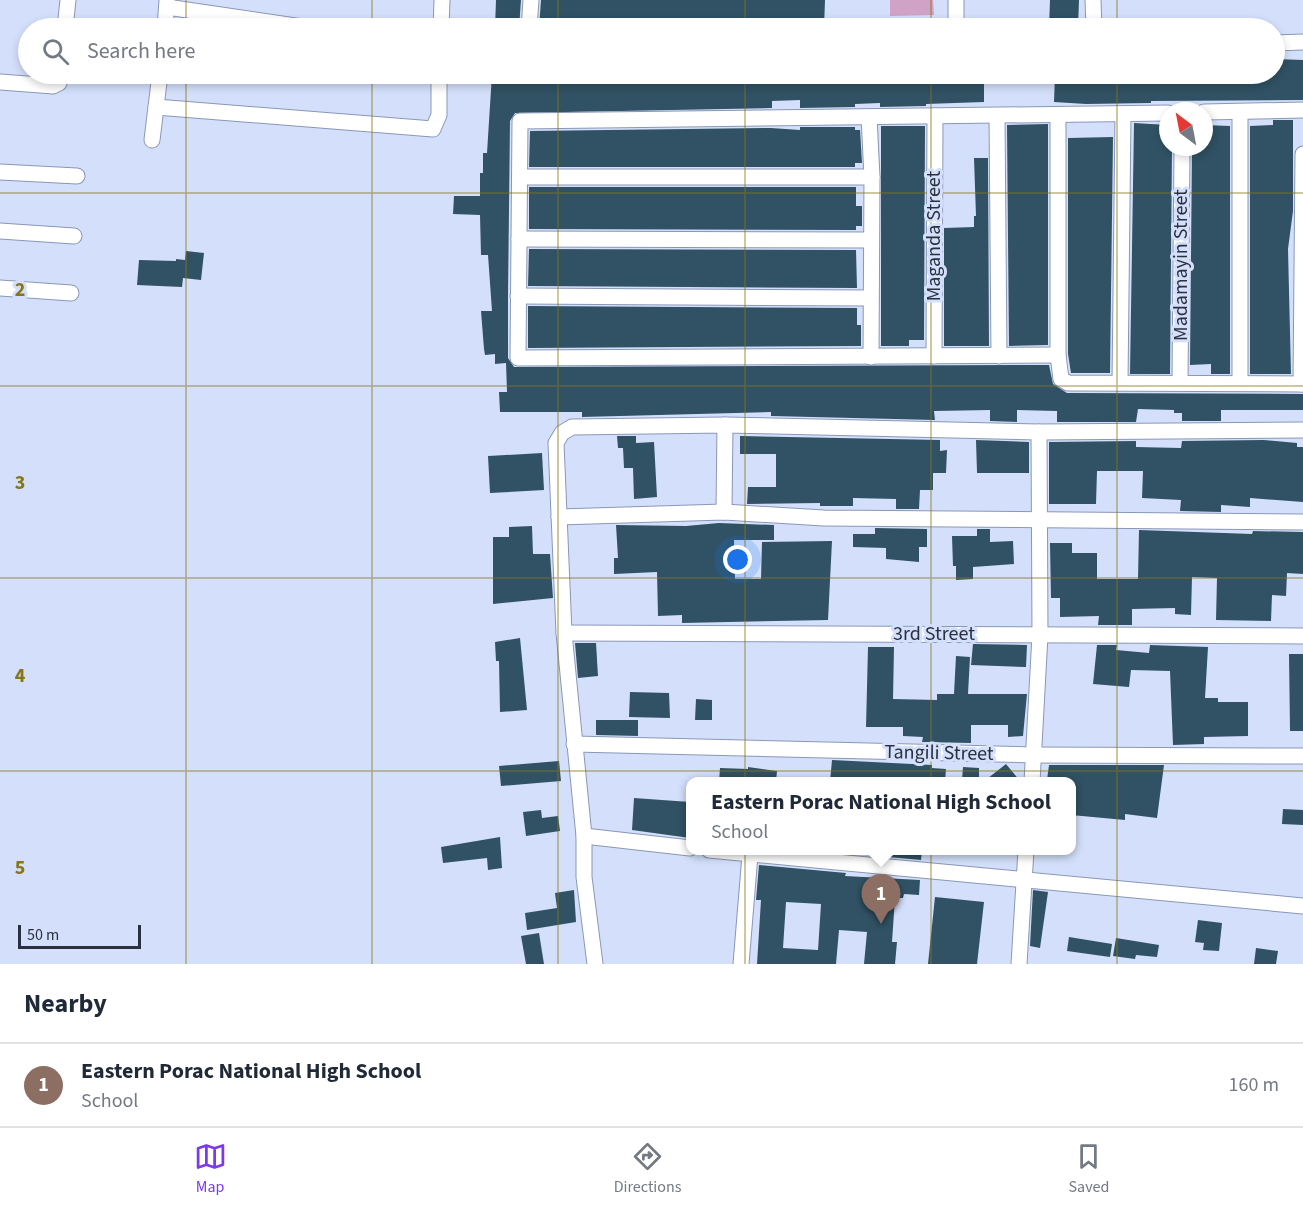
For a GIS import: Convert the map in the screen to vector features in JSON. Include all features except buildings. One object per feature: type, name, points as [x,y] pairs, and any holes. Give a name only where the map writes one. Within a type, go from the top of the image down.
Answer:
[{"type":"street","points":[[67,18],[68,0]]},
{"type":"street","points":[[441,18],[442,0]]},
{"type":"street","points":[[530,18],[531,0]]},
{"type":"street","points":[[956,0],[956,18]]},
{"type":"street","points":[[1093,0],[1094,18]]},
{"type":"street","points":[[166,18],[167,3],[252,18]]},
{"type":"street","points":[[1285,43],[1303,42]]},
{"type":"street","points":[[0,82],[18,83]]},
{"type":"street","points":[[26,84],[52,86],[57,84]]},
{"type":"street","points":[[152,140],[159,84]]},
{"type":"street","points":[[156,107],[433,129],[439,115],[439,84]]},
{"type":"street","points":[[1240,111],[1240,383]]},
{"type":"street","points":[[1213,112],[1303,111]]},
{"type":"street","points":[[1058,356],[518,358],[520,121],[1159,113]]},
{"type":"street","points":[[1120,383],[1123,115]]},
{"type":"street","name":"Maganda Street","points":[[934,356],[935,116]]},
{"type":"street","points":[[997,116],[999,356]]},
{"type":"street","points":[[1058,116],[1058,356],[1061,379],[1068,383],[1302,384],[1303,154]]},
{"type":"street","points":[[869,117],[872,177],[871,357]]},
{"type":"street","name":"Madamayin Street","points":[[1180,382],[1182,156]]},
{"type":"street","points":[[0,172],[77,176]]},
{"type":"street","points":[[520,177],[872,177]]},
{"type":"street","points":[[0,231],[74,236]]},
{"type":"street","points":[[519,239],[870,240]]},
{"type":"street","points":[[0,288],[71,292]]},
{"type":"street","points":[[518,296],[871,298]]},
{"type":"street","points":[[724,512],[726,425]]},
{"type":"street","points":[[595,964],[584,877],[584,836],[564,633],[556,443],[562,433],[572,427],[726,425],[1039,432],[1303,430]]},
{"type":"street","points":[[1032,777],[1040,634],[1039,432]]},
{"type":"street","points":[[559,517],[724,512],[824,518],[1303,522]]},
{"type":"street","name":"3rd Street","points":[[564,633],[1303,636]]},
{"type":"street","name":"Tangili Street","points":[[574,744],[1034,755],[1303,756]]},
{"type":"street","points":[[584,836],[686,848]]},
{"type":"street","points":[[741,964],[750,855],[1303,906]]},
{"type":"street","points":[[1019,964],[1026,855]]},
{"type":"shaded area","points":[[890,0],[933,0],[934,15],[890,16]]},
{"type":"place","name":"Eastern Porac National High School","points":[[881,924]]}]
